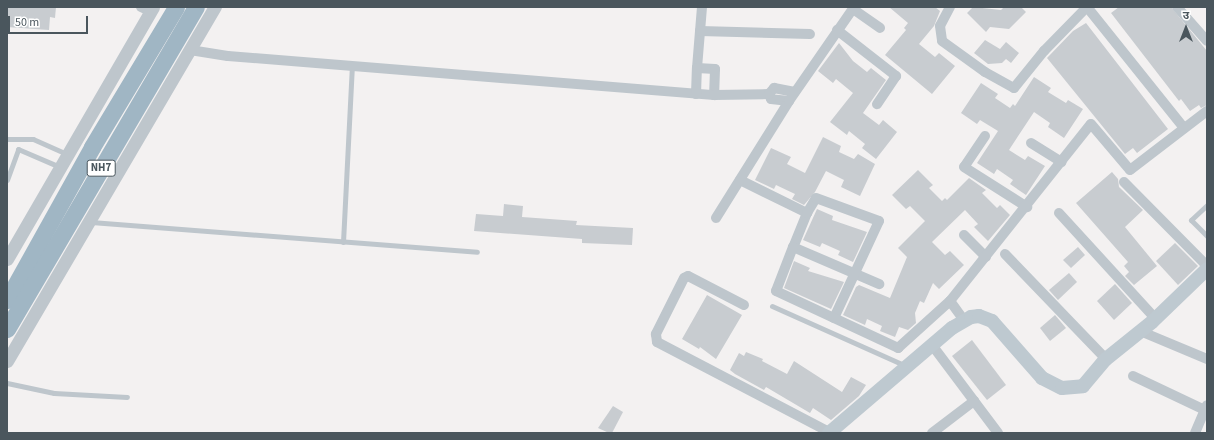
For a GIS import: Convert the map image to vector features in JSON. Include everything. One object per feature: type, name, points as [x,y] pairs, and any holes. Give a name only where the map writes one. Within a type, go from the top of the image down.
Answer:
[{"type":"highway","name":"NH7","points":[[7,300],[92,147],[176,7]]},
{"type":"highway","name":"NH7","points":[[7,329],[196,7]]},
{"type":"main road","points":[[829,433],[932,345],[964,320],[979,316],[992,321],[1042,378],[1062,388],[1083,386],[1106,359],[1155,318],[1207,267]]},
{"type":"street","points":[[7,361],[215,7]]},
{"type":"street","points":[[696,94],[702,7]]},
{"type":"street","points":[[950,7],[940,26],[942,41],[985,72],[1014,88],[1044,51],[1087,7],[1184,128]]},
{"type":"street","points":[[1177,7],[1207,41]]},
{"type":"street","points":[[7,259],[68,154],[148,8]]},
{"type":"street","points":[[716,218],[795,92],[836,30],[853,8],[880,28]]},
{"type":"street","points":[[836,30],[896,76],[877,104]]},
{"type":"street","points":[[700,31],[810,34]]},
{"type":"street","points":[[190,50],[228,56],[696,94],[768,94],[774,88],[795,92]]},
{"type":"street","points":[[697,68],[715,69],[714,95]]},
{"type":"street","points":[[768,94],[771,99],[789,102]]},
{"type":"street","points":[[834,318],[879,221],[816,198],[807,214],[776,291],[898,348],[950,301],[1027,207],[1091,124],[1130,170],[1207,111]]},
{"type":"street","points":[[985,136],[964,166],[1027,207]]},
{"type":"street","points":[[1031,143],[1062,162]]},
{"type":"street","points":[[740,180],[807,214]]},
{"type":"street","points":[[1124,182],[1207,267]]},
{"type":"street","points":[[1059,214],[1155,318]]},
{"type":"street","points":[[964,235],[986,257]]},
{"type":"street","points":[[794,247],[879,284]]},
{"type":"street","points":[[1005,254],[1106,359]]},
{"type":"street","points":[[744,305],[688,276],[684,278],[656,334],[656,342],[829,433]]},
{"type":"street","points":[[950,301],[964,320]]},
{"type":"street","points":[[1140,331],[1207,359]]},
{"type":"street","points":[[932,345],[998,433]]},
{"type":"street","points":[[1133,376],[1206,408],[1195,433]]},
{"type":"street","points":[[932,433],[974,401]]},
{"type":"lane","points":[[343,242],[352,66]]},
{"type":"lane","points":[[7,139],[33,139],[68,154]]},
{"type":"lane","points":[[7,180],[18,150],[60,167]]},
{"type":"lane","points":[[1207,205],[1191,220],[1207,236]]},
{"type":"lane","points":[[88,222],[477,252]]},
{"type":"lane","points":[[772,306],[908,366]]},
{"type":"lane","points":[[7,383],[54,393],[127,397]]},
{"type":"building","points":[[7,7],[56,7],[55,18],[50,17],[49,30],[7,27]]},
{"type":"building","points":[[889,7],[935,7],[940,11],[934,26],[919,44],[935,57],[939,53],[955,66],[932,94],[885,55],[906,30],[904,28],[908,23]]},
{"type":"building","points":[[973,7],[1001,10],[1004,7],[1021,7],[1026,12],[1009,29],[990,27],[986,32],[967,13]]},
{"type":"building","points":[[1119,7],[1171,7],[1207,51],[1207,105],[1201,108],[1199,105],[1190,111],[1181,99],[1179,101],[1111,13]]},
{"type":"building","points":[[1086,23],[1168,129],[1137,153],[1133,148],[1125,154],[1047,58],[1073,31]]},
{"type":"building","points":[[985,40],[1000,49],[1006,42],[1019,53],[1011,63],[1006,59],[1002,63],[988,64],[974,53]]},
{"type":"building","points":[[839,43],[853,61],[867,72],[871,68],[886,80],[863,113],[879,125],[883,120],[897,132],[876,159],[862,148],[865,144],[849,131],[847,135],[830,122],[853,93],[836,79],[833,83],[818,71]]},
{"type":"building","points":[[1034,77],[1051,88],[1048,92],[1066,103],[1068,100],[1083,109],[1064,138],[1048,127],[1050,123],[1034,112],[1009,150],[1025,160],[1028,156],[1045,166],[1026,195],[1010,184],[1013,180],[997,169],[994,174],[977,163],[998,131],[980,120],[977,124],[961,113],[981,83],[998,94],[995,98],[1010,108],[1013,104],[1015,106]]},
{"type":"building","points":[[823,137],[841,146],[839,152],[854,159],[858,154],[875,164],[860,196],[841,187],[844,180],[826,171],[815,192],[804,205],[792,199],[795,194],[776,185],[774,189],[755,180],[771,148],[791,157],[787,164],[805,173]]},
{"type":"building","points":[[918,170],[933,185],[929,188],[942,201],[945,198],[947,200],[969,178],[986,190],[982,193],[997,208],[1000,205],[1010,215],[988,241],[974,227],[978,224],[965,210],[932,242],[945,255],[950,251],[964,265],[939,289],[933,283],[924,303],[920,301],[915,313],[916,323],[908,330],[899,327],[895,337],[880,331],[882,326],[867,319],[865,325],[843,315],[856,287],[859,285],[890,298],[907,257],[898,248],[925,221],[910,206],[906,209],[892,195]]},
{"type":"building","points":[[1112,172],[1118,179],[1119,187],[1143,210],[1125,227],[1157,266],[1134,285],[1125,276],[1129,272],[1124,266],[1128,262],[1076,203]]},
{"type":"building","points":[[504,204],[523,206],[522,217],[577,221],[576,225],[633,228],[632,245],[582,243],[582,239],[474,231],[476,214],[503,216]]},
{"type":"building","points":[[817,209],[833,216],[832,220],[867,232],[853,262],[838,255],[840,251],[822,243],[820,247],[803,240]]},
{"type":"building","points":[[1175,243],[1198,266],[1178,285],[1156,261]]},
{"type":"building","points":[[1078,247],[1085,255],[1071,268],[1063,260]]},
{"type":"building","points":[[794,261],[810,268],[808,271],[844,282],[831,309],[784,288]]},
{"type":"building","points":[[1069,273],[1077,282],[1058,300],[1049,290]]},
{"type":"building","points":[[1115,284],[1132,303],[1114,320],[1097,301]]},
{"type":"building","points":[[707,295],[742,315],[716,359],[700,347],[699,349],[682,339]]},
{"type":"building","points":[[1055,315],[1066,328],[1050,341],[1040,328]]},
{"type":"building","points":[[972,340],[1006,385],[987,400],[952,356]]},
{"type":"building","points":[[746,352],[763,359],[762,361],[787,374],[794,361],[842,392],[851,377],[866,385],[859,396],[831,420],[813,408],[810,413],[766,387],[764,390],[730,370],[739,353],[744,356]]},
{"type":"building","points":[[613,406],[623,412],[612,433],[609,433],[598,428]]}]
